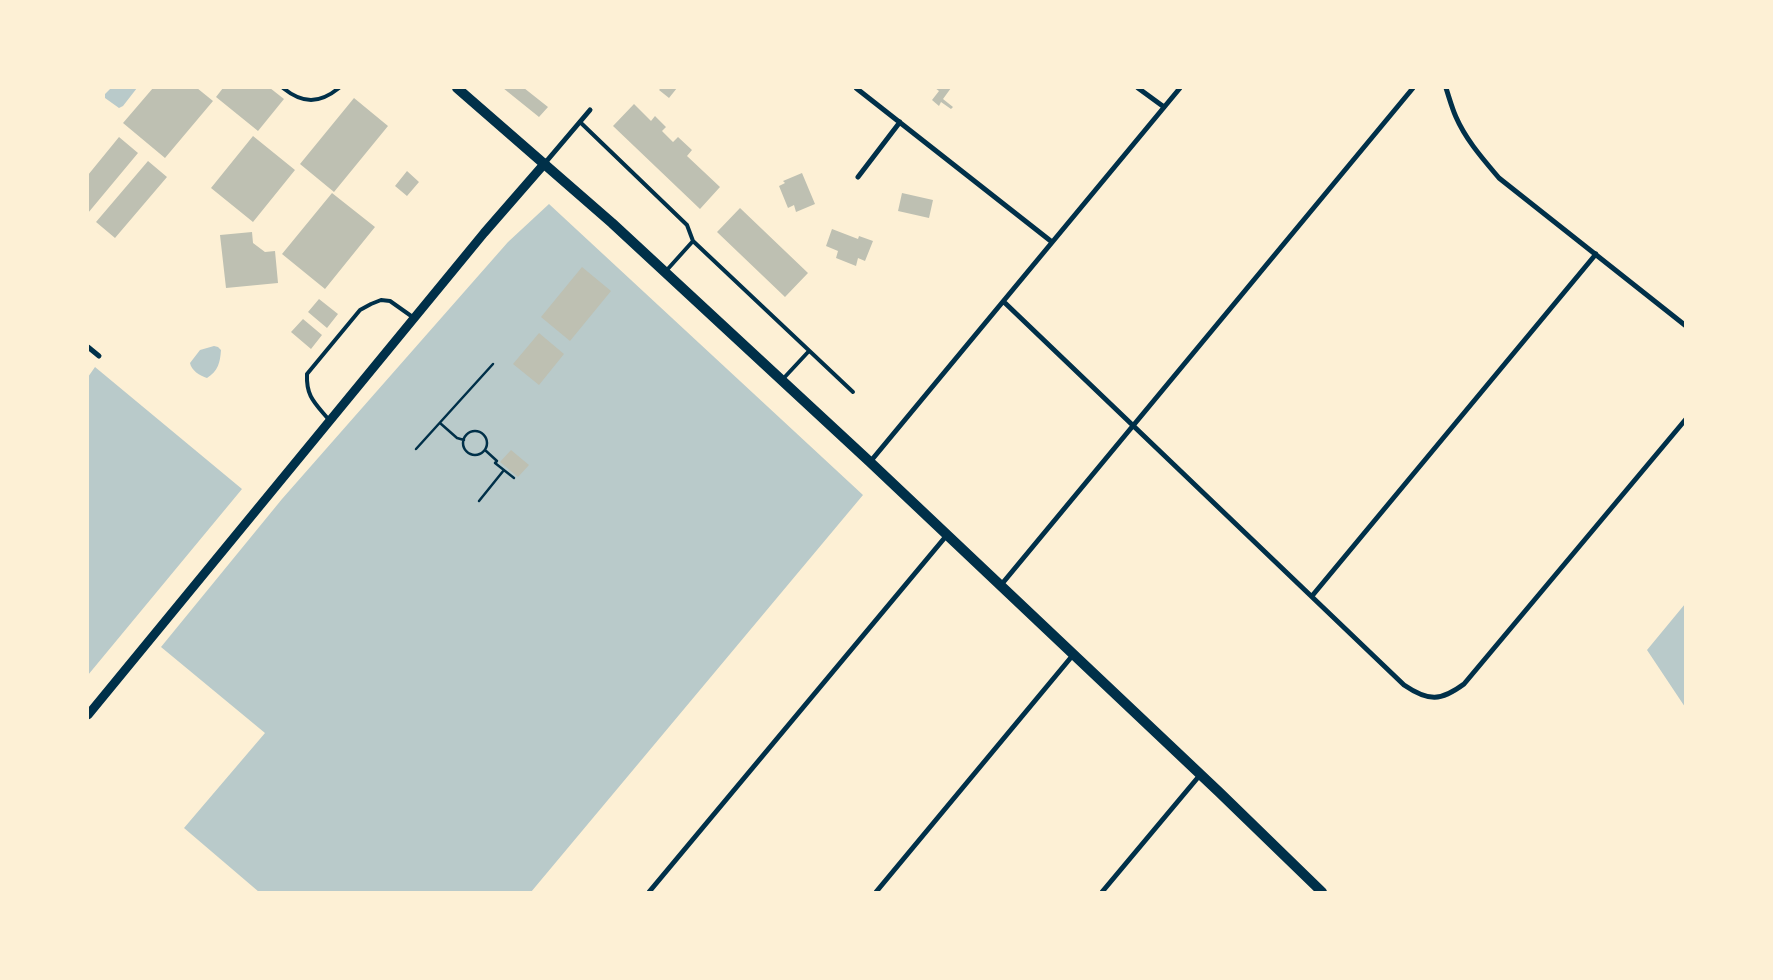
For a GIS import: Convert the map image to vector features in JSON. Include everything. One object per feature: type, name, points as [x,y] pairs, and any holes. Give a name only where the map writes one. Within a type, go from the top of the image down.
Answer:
[{"type":"main road","points":[[457,88],[545,163],[782,380],[1001,585],[1322,892]]},
{"type":"street","points":[[856,88],[1052,242]]},
{"type":"street","points":[[1138,88],[1164,108]]},
{"type":"street","points":[[870,462],[1180,88]]},
{"type":"street","points":[[1001,585],[1413,88]]},
{"type":"street","points":[[1446,88],[1456,118],[1469,140],[1482,159],[1500,178],[1686,326]]},
{"type":"street","points":[[88,715],[414,318],[590,110]]},
{"type":"street","points":[[858,176],[900,122]]},
{"type":"street","points":[[1312,596],[1596,254]]},
{"type":"street","points":[[1004,302],[1404,685],[1416,694],[1429,697],[1448,695],[1464,684],[1686,419]]},
{"type":"street","points":[[88,347],[99,356]]},
{"type":"street","points":[[649,892],[947,534]]},
{"type":"street","points":[[876,892],[1073,655]]},
{"type":"street","points":[[1102,892],[1200,775]]},
{"type":"lane","points":[[283,88],[294,96],[308,100],[325,98],[339,88]]},
{"type":"lane","points":[[580,122],[687,224],[693,241],[853,392]]},
{"type":"lane","points":[[665,272],[693,241]]},
{"type":"lane","points":[[330,421],[310,397],[307,386],[307,374],[360,310],[381,300],[390,302],[414,318]]},
{"type":"lane","points":[[782,380],[810,351]]},
{"type":"path","points":[[416,449],[493,364]]},
{"type":"path","points":[[440,423],[457,438],[464,440]]},
{"type":"path","points":[[471,432],[482,433],[487,443],[485,450],[478,455],[470,454],[464,448],[464,440],[471,432]]},
{"type":"path","points":[[485,450],[497,461],[495,463],[514,478]]},
{"type":"path","points":[[479,502],[504,470]]},
{"type":"shaded area","points":[[111,88],[137,88],[123,106],[119,108],[105,98],[105,94]]},
{"type":"shaded area","points":[[549,204],[863,495],[531,892],[259,892],[184,828],[265,733],[161,647],[282,499],[508,242]]},
{"type":"shaded area","points":[[214,346],[221,350],[220,359],[216,369],[207,378],[196,372],[190,363],[200,350]]},
{"type":"shaded area","points":[[95,367],[242,489],[88,675],[88,377]]},
{"type":"shaded area","points":[[1685,604],[1685,707],[1647,650]]},
{"type":"building","points":[[153,88],[197,88],[213,101],[165,158],[123,123]]},
{"type":"building","points":[[223,88],[270,88],[284,99],[258,131],[216,97]]},
{"type":"building","points":[[503,88],[524,88],[548,107],[539,117]]},
{"type":"building","points":[[661,88],[677,88],[669,98],[659,90]]},
{"type":"building","points":[[935,88],[951,88],[943,99],[953,107],[951,109],[941,102],[939,106],[932,100],[939,91]]},
{"type":"building","points":[[354,98],[388,126],[334,192],[300,164]]},
{"type":"building","points":[[634,104],[651,121],[655,116],[666,127],[662,131],[673,142],[678,137],[692,150],[687,156],[720,187],[700,209],[613,126]]},
{"type":"building","points":[[253,136],[295,170],[253,222],[211,188]]},
{"type":"building","points":[[119,137],[138,153],[88,213],[88,175]]},
{"type":"building","points":[[148,161],[167,177],[115,238],[96,222]]},
{"type":"building","points":[[407,171],[419,182],[407,196],[395,186]]},
{"type":"building","points":[[802,173],[815,204],[796,212],[794,205],[788,208],[779,186],[785,183],[783,181]]},
{"type":"building","points":[[332,193],[375,227],[325,289],[282,254]]},
{"type":"building","points":[[902,193],[933,200],[929,218],[898,211]]},
{"type":"building","points":[[740,208],[808,273],[785,297],[717,232]]},
{"type":"building","points":[[832,229],[858,239],[859,236],[873,241],[865,261],[858,258],[856,266],[836,258],[838,251],[826,246]]},
{"type":"building","points":[[252,232],[253,243],[265,252],[275,251],[278,283],[226,288],[220,235]]},
{"type":"building","points":[[582,267],[611,291],[570,341],[541,317]]},
{"type":"building","points":[[319,299],[338,314],[327,328],[308,312]]},
{"type":"building","points":[[303,319],[322,335],[311,349],[291,332]]},
{"type":"building","points":[[539,333],[564,354],[539,385],[513,364]]},
{"type":"building","points":[[511,450],[529,465],[518,477],[500,462]]}]
